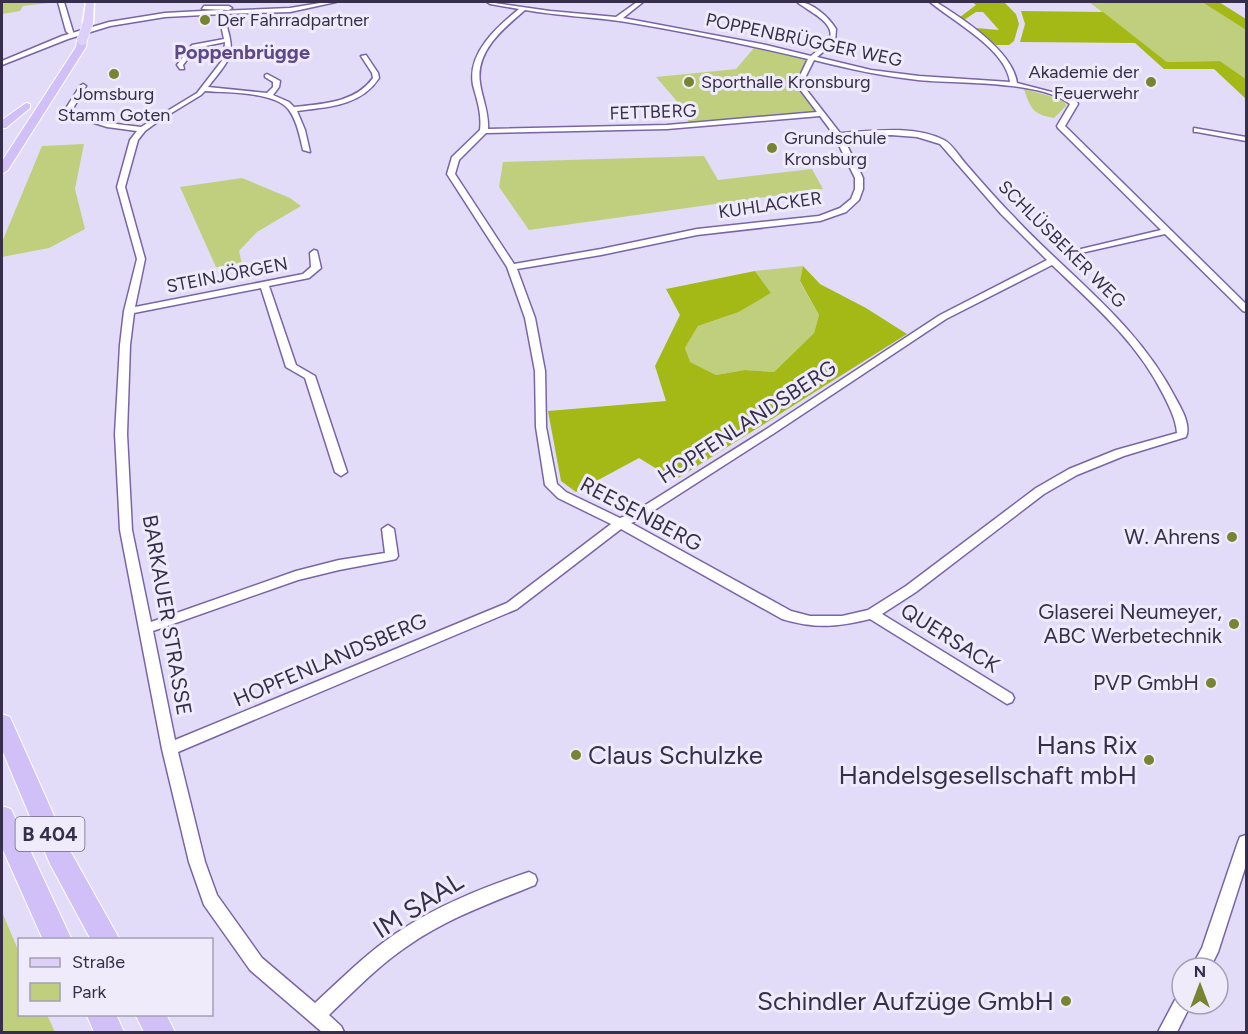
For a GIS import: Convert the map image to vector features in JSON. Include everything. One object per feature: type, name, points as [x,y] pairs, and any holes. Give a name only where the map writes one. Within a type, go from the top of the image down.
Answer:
[{"type":"highway","points":[[53,69],[77,37]]},
{"type":"highway","points":[[2,170],[81,47],[77,37]]},
{"type":"highway","points":[[4,130],[29,102]]},
{"type":"highway","name":"B 404","points":[[2,724],[59,855],[105,938]]},
{"type":"highway","name":"B 404","points":[[2,817],[16,852],[58,938]]},
{"type":"highway","points":[[101,1016],[110,1032]]},
{"type":"highway","points":[[151,1016],[160,1032]]},
{"type":"main road","points":[[77,37],[88,23],[90,2]]},
{"type":"street","points":[[61,2],[69,31],[77,37]]},
{"type":"street","points":[[2,63],[77,37],[167,14],[207,7],[272,11],[298,9],[333,2]]},
{"type":"street","name":"POPPENBRÜGGER WEG","points":[[490,2],[571,16],[618,19],[766,47],[888,75],[1014,84],[1065,97],[1074,104],[1061,126],[1167,231]]},
{"type":"street","points":[[618,19],[640,2]]},
{"type":"street","name":"KUHLACKER","points":[[512,267],[697,232],[820,218],[843,210],[855,200],[859,189],[859,178],[838,135],[799,84],[812,58],[832,42],[834,30],[830,23],[800,2]]},
{"type":"street","points":[[933,2],[986,41],[1014,76],[1014,84]]},
{"type":"street","points":[[182,68],[180,65],[194,46],[228,40],[223,22],[207,7]]},
{"type":"street","points":[[207,7],[223,22]]},
{"type":"street","points":[[484,131],[485,123],[476,79],[476,63],[487,43],[523,9]]},
{"type":"street","name":"BARKAUER STRASSE","points":[[228,40],[227,58],[205,89],[182,105],[157,117],[142,129],[134,140],[127,157],[121,187],[141,259],[124,345],[121,434],[125,524],[169,749],[197,862],[210,899],[256,964],[335,1032]]},
{"type":"street","points":[[293,109],[340,101],[366,92],[376,78],[364,57]]},
{"type":"street","points":[[267,76],[277,81],[276,87],[269,96]]},
{"type":"street","points":[[83,86],[67,113],[107,126],[142,129]]},
{"type":"street","points":[[205,89],[269,96],[285,102],[293,109],[307,150]]},
{"type":"street","name":"FETTBERG","points":[[484,131],[667,127],[822,114]]},
{"type":"street","points":[[1197,130],[1246,139]]},
{"type":"street","name":"REESENBERG","points":[[484,131],[455,159],[451,174],[512,267],[530,318],[540,371],[541,427],[550,485],[562,495],[788,615],[810,621],[842,621],[872,614],[911,589],[1040,491],[1073,472],[1120,453],[1182,435]]},
{"type":"street","name":"SCHLÜSBEKER WEG","points":[[838,135],[903,132],[925,135],[943,142],[995,202],[1052,261],[1103,306],[1147,358],[1168,392],[1181,422],[1182,435]]},
{"type":"street","points":[[1084,251],[1167,231],[1246,309]]},
{"type":"street","name":"STEINJÖRGEN","points":[[129,311],[306,276],[316,268],[314,254]]},
{"type":"street","name":"HOPFENLANDSBERG","points":[[169,749],[512,606],[620,524],[635,517],[769,432],[943,317],[1052,261]]},
{"type":"street","points":[[264,284],[291,367],[310,376],[341,472]]},
{"type":"street","points":[[145,629],[296,576],[339,565],[392,556],[388,530]]},
{"type":"street","name":"QUERSACK","points":[[872,614],[1007,698]]},
{"type":"street","points":[[1207,956],[1246,842]]},
{"type":"street","name":"IM SAAL","points":[[316,1015],[379,958],[414,931],[484,894],[529,880]]},
{"type":"street","points":[[1167,1032],[1176,1016]]},
{"type":"green space","points":[[2,2],[58,2],[23,6],[20,11],[2,14]]},
{"type":"green space","points":[[972,2],[1004,2],[1016,14],[1019,24],[1014,41],[1009,45],[996,45],[976,28],[999,30],[983,12],[976,12],[964,20],[960,17],[976,5]]},
{"type":"green space","points":[[1089,2],[1202,2],[1246,30],[1246,79],[1220,61],[1167,62]]},
{"type":"green space","points":[[1202,2],[1219,2],[1246,19],[1246,30]]},
{"type":"green space","points":[[1021,11],[1103,12],[1167,62],[1220,61],[1246,79],[1246,99],[1214,69],[1164,69],[1135,43],[1020,42],[1025,24]]},
{"type":"green space","points":[[754,48],[807,59],[796,84],[817,113],[690,124],[675,99],[656,77],[736,69]]},
{"type":"green space","points":[[1024,89],[1064,100],[1066,106],[1054,118],[1041,115],[1031,106]]},
{"type":"green space","points":[[84,144],[75,189],[85,229],[49,248],[2,257],[2,242],[42,146]]},
{"type":"green space","points":[[704,156],[718,180],[812,169],[823,189],[529,230],[499,187],[503,162]]},
{"type":"green space","points":[[242,178],[290,198],[301,206],[257,232],[239,251],[242,264],[216,267],[180,187]]},
{"type":"green space","points":[[803,266],[800,282],[819,315],[814,333],[774,372],[745,370],[716,375],[689,362],[685,348],[698,326],[739,312],[771,293],[755,271]]},
{"type":"green space","points":[[803,266],[820,284],[866,308],[907,334],[675,480],[639,458],[576,492],[561,481],[548,411],[666,401],[655,366],[680,315],[666,289],[755,271],[771,293],[739,312],[698,326],[685,348],[690,362],[716,375],[745,370],[774,372],[814,333],[819,315],[800,281]]},
{"type":"green space","points":[[2,912],[18,950],[18,1016],[47,1016],[55,1032],[2,1032]]},
{"type":"place","name":"Der Fahrradpartner","points":[[205,20]]},
{"type":"place","name":"Jomsburg Stamm Goten","points":[[114,74]]},
{"type":"place","name":"Sporthalle Kronsburg","points":[[689,82]]},
{"type":"place","name":"Akademie der Feuerwehr","points":[[1151,82]]},
{"type":"place","name":"Grundschule Kronsburg","points":[[772,148]]},
{"type":"place","name":"W. Ahrens","points":[[1232,537]]},
{"type":"place","name":"Glaserei Neumeyer, ABC Werbetechnik","points":[[1234,624]]},
{"type":"place","name":"PVP GmbH","points":[[1211,683]]},
{"type":"place","name":"Claus Schulzke","points":[[576,755]]},
{"type":"place","name":"Hans Rix Handelsgesellschaft mbH","points":[[1149,760]]},
{"type":"place","name":"Schindler Aufzüge GmbH","points":[[1066,1001]]},
{"type":"district","name":"Poppenbrügge","points":[[242,52]]}]
